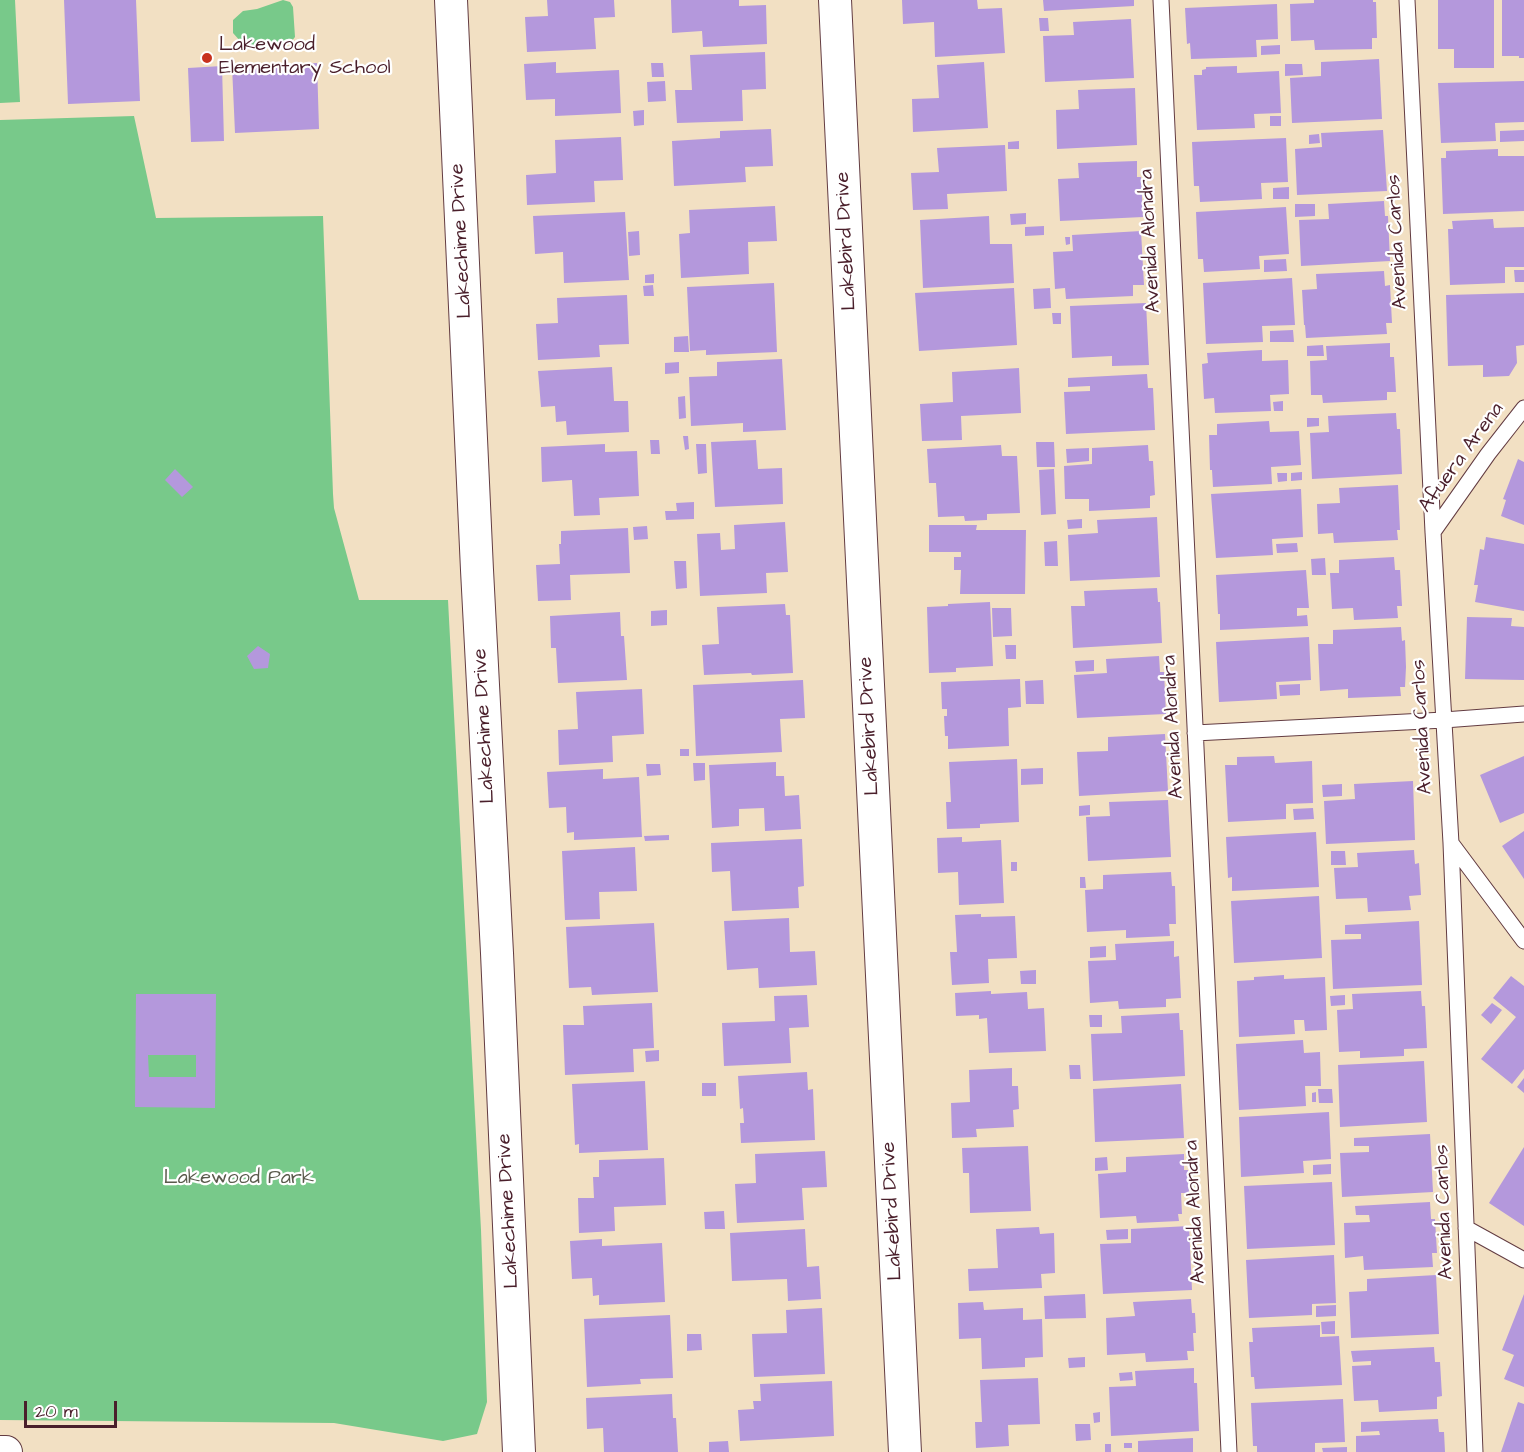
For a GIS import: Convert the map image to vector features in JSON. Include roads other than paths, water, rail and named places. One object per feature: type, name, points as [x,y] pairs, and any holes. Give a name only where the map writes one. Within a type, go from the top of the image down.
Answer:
[{"type":"street","name":"Lakechime Drive","points":[[450,0],[519,1452]]},
{"type":"street","name":"Lakebird Drive","points":[[835,0],[905,1452]]},
{"type":"street","points":[[0,1452],[6,1452]]},
{"type":"lane","name":"Avenida Alondra","points":[[1161,0],[1228,1452]]},
{"type":"lane","name":"Avenida Carlos","points":[[1407,0],[1451,843],[1475,1452]]},
{"type":"lane","name":"Afuera Arena","points":[[1433,532],[1488,454],[1524,408]]},
{"type":"lane","points":[[1195,733],[1524,714]]},
{"type":"lane","points":[[1451,843],[1524,941]]},
{"type":"lane","points":[[1466,1228],[1524,1260]]},
{"type":"place","name":"Lakewood Elementary School","points":[[207,58]]},
{"type":"park label","name":"Lakewood Park","points":[[239,1179]]}]
